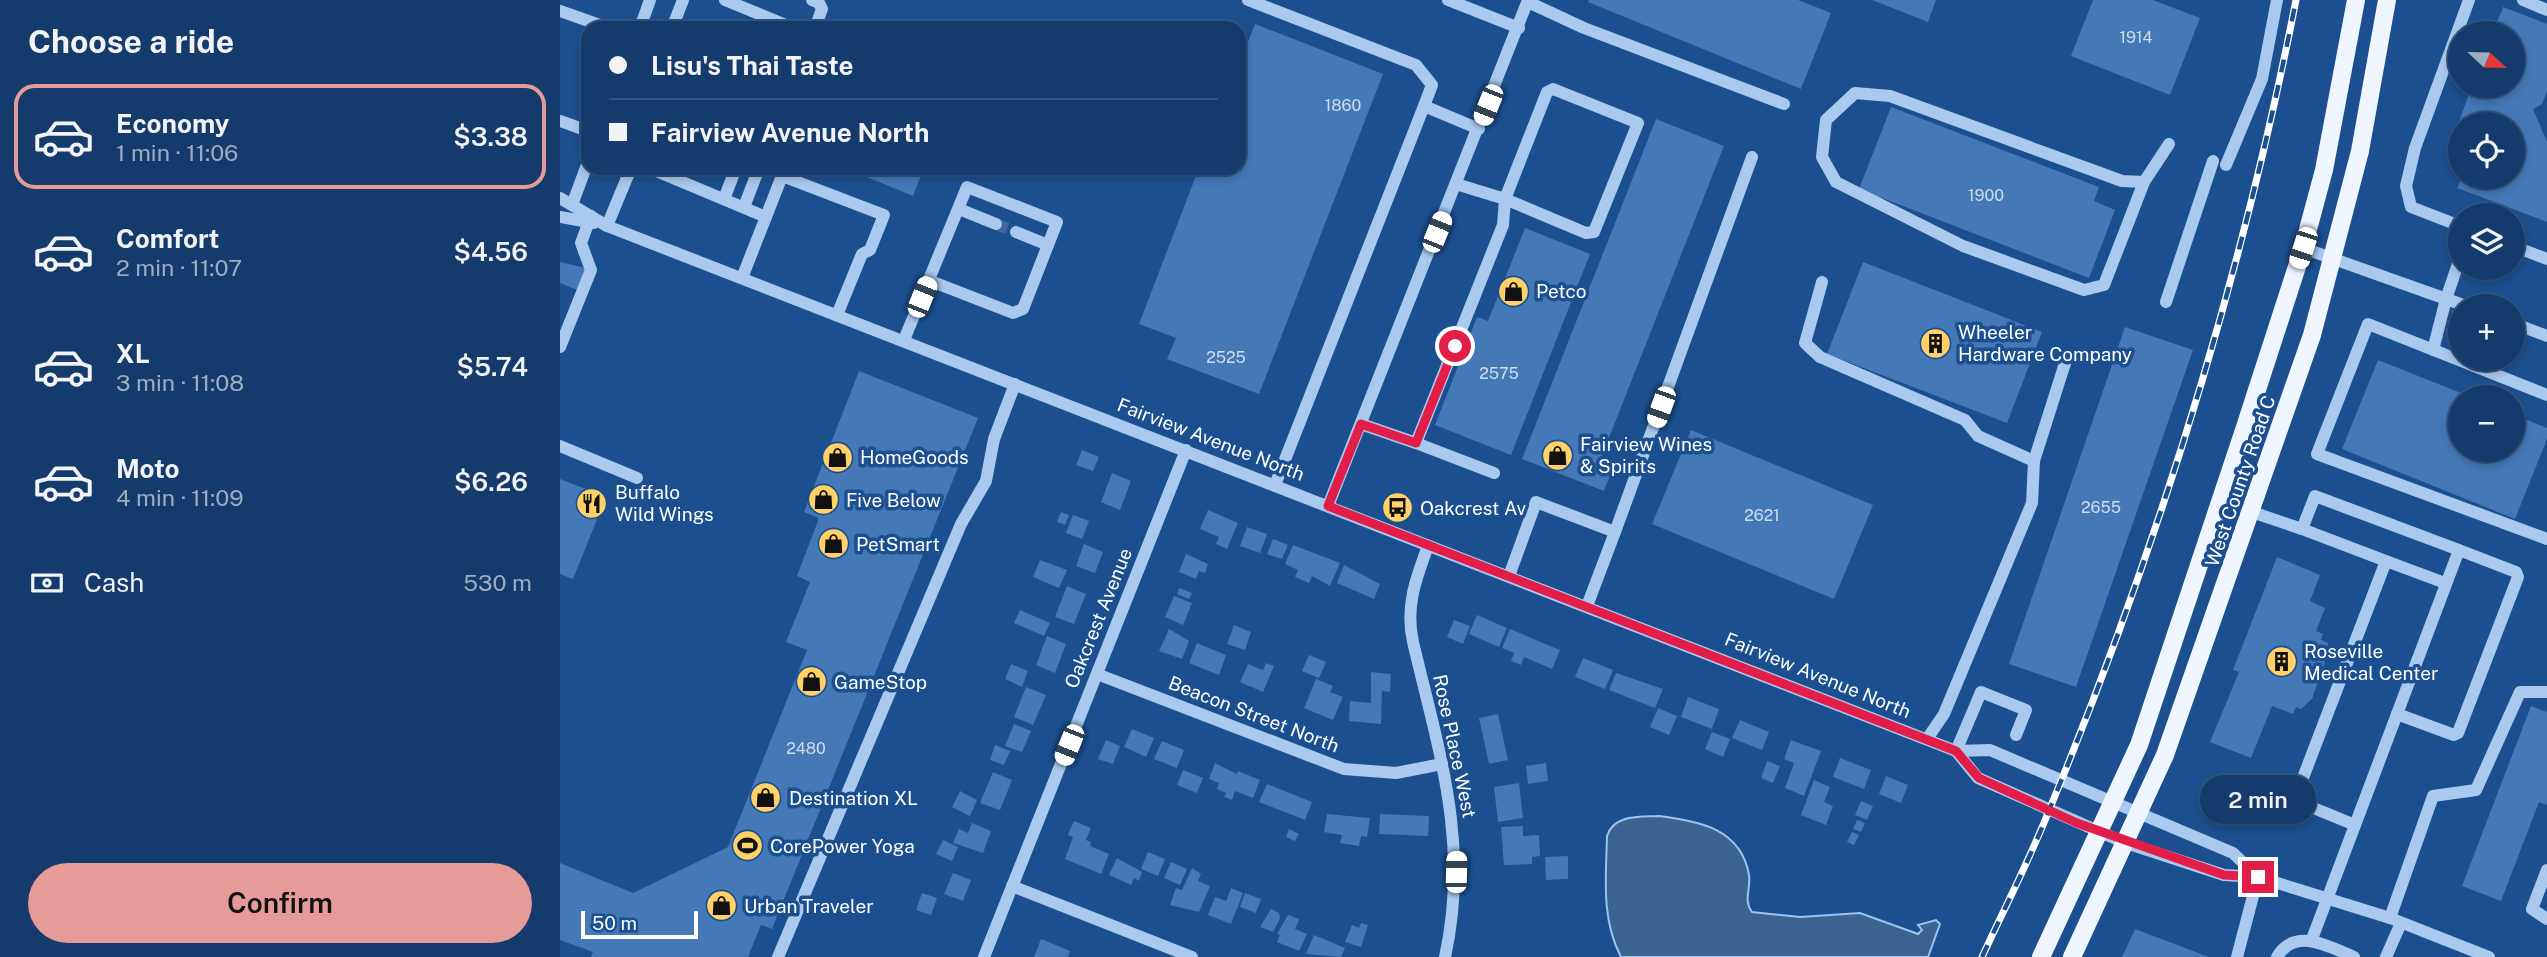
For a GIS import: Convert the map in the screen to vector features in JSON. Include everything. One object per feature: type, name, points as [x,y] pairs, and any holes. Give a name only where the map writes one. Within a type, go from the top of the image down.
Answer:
[{"type":"main road","name":"West County Road C","points":[[2041,957],[2139,745],[2303,248],[2329,143],[2356,0]]},
{"type":"main road","name":"West County Road C","points":[[2072,957],[2165,755],[2312,335],[2360,151],[2387,0]]},
{"type":"street","points":[[642,21],[650,0]]},
{"type":"street","points":[[675,21],[683,0]]},
{"type":"street","points":[[725,0],[776,21]]},
{"type":"street","points":[[812,0],[819,3],[822,9],[818,21]]},
{"type":"street","points":[[1248,0],[1416,65],[1432,85],[1275,485]]},
{"type":"street","points":[[1448,0],[1519,28]]},
{"type":"street","points":[[2166,302],[2219,163],[2262,79],[2277,0]]},
{"type":"street","points":[[2448,221],[2411,207],[2406,186],[2415,148],[2469,0]]},
{"type":"street","points":[[2523,0],[2547,10]]},
{"type":"street","points":[[1328,506],[1528,1],[1584,28],[1784,104]]},
{"type":"street","points":[[560,11],[588,21]]},
{"type":"street","points":[[1416,443],[1503,225],[1505,200],[1547,92],[1553,89],[1638,123],[1594,232],[1586,233],[1505,200],[1457,184]]},
{"type":"street","points":[[2144,181],[2122,181],[1890,96],[1855,93],[1826,120],[1822,157],[1836,182],[1963,246],[2084,290],[2104,285],[2144,181],[2169,144]]},
{"type":"street","points":[[1424,106],[1479,129]]},
{"type":"street","points":[[560,121],[581,128]]},
{"type":"street","points":[[1587,606],[1752,157]]},
{"type":"street","points":[[566,202],[581,175]]},
{"type":"street","points":[[607,226],[628,175]]},
{"type":"street","points":[[666,175],[766,217]]},
{"type":"street","points":[[724,199],[733,175]]},
{"type":"street","points":[[744,207],[756,175]]},
{"type":"street","points":[[742,278],[782,175]]},
{"type":"street","points":[[790,175],[884,215],[870,250],[862,254],[837,315]]},
{"type":"street","points":[[904,341],[928,280],[959,209],[967,187],[1057,222],[1023,309],[1018,312],[1013,313],[928,280]]},
{"type":"street","name":"Fairview Avenue North","points":[[566,202],[590,219],[607,226],[1956,751],[1990,750],[2233,853],[2258,877]]},
{"type":"street","points":[[959,209],[996,225]]},
{"type":"street","name":"Fairview Avenue North","points":[[560,218],[590,219]]},
{"type":"street","points":[[560,346],[591,270],[581,243],[590,219]]},
{"type":"street","points":[[1016,232],[1048,245]]},
{"type":"street","points":[[2303,248],[2446,299]]},
{"type":"street","points":[[2525,251],[2547,259]]},
{"type":"street","points":[[2433,350],[2452,280]]},
{"type":"street","points":[[1822,282],[1805,343],[1820,357],[1965,419],[1978,436],[2034,461]]},
{"type":"street","points":[[2547,395],[2368,324],[2317,454],[2547,539]]},
{"type":"street","points":[[2525,327],[2547,335]]},
{"type":"street","points":[[1927,739],[1944,714],[2032,503],[2034,461],[2066,360]]},
{"type":"street","points":[[778,957],[876,732],[961,524],[986,481],[994,439],[1015,384]]},
{"type":"street","points":[[1361,424],[1494,473]]},
{"type":"street","points":[[560,446],[637,478]]},
{"type":"street","name":"Oakcrest Avenue","points":[[984,957],[1186,450]]},
{"type":"street","points":[[2302,529],[2315,496],[2516,572],[2518,577],[2458,733],[2454,735],[2397,714]]},
{"type":"street","points":[[1508,576],[1536,502],[1615,533]]},
{"type":"street","points":[[2252,512],[2445,583]]},
{"type":"street","name":"Rose Place West","points":[[1429,546],[1411,593],[1409,614],[1413,642],[1442,764],[1456,853],[1456,891],[1445,957]]},
{"type":"street","points":[[2312,939],[2329,900],[2459,550]]},
{"type":"street","points":[[2355,825],[2299,802],[2296,796],[2386,561]]},
{"type":"street","name":"Beacon Street North","points":[[1097,674],[1344,769],[1396,773],[1442,764]]},
{"type":"street","points":[[1956,751],[1982,692],[2026,710],[2015,734]]},
{"type":"street","points":[[2386,957],[2432,796],[2476,790],[2519,692],[2547,692]]},
{"type":"street","name":"Fairview Avenue North","points":[[1956,751],[1979,778],[2123,842],[2224,875],[2258,877],[2395,921],[2489,957]]},
{"type":"street","points":[[2547,870],[2532,909],[2547,919]]},
{"type":"street","points":[[2236,957],[2258,877]]},
{"type":"street","points":[[1012,886],[1192,957]]},
{"type":"street","points":[[2277,957],[2292,944],[2312,939],[2354,957]]},
{"type":"water","points":[[1659,816],[1703,825],[1728,837],[1745,859],[1749,875],[1749,908],[1752,912],[1800,917],[1860,913],[1918,934],[1922,930],[1918,925],[1936,920],[1940,924],[1928,957],[1621,957],[1610,928],[1608,913],[1607,836],[1610,829],[1622,820]]},
{"type":"building","points":[[1798,0],[1831,13],[1801,89],[1588,2]]},
{"type":"building","points":[[1872,0],[1936,0],[1928,22]]},
{"type":"building","points":[[2093,0],[2153,0],[2200,18],[2170,95],[2071,56]]},
{"type":"building","points":[[2503,7],[2547,24],[2547,91],[2542,104],[2533,109],[2547,142],[2547,222],[2525,214],[2525,203],[2497,203],[2460,189],[2525,189],[2525,112],[2462,112],[2468,98],[2525,98],[2525,21],[2498,21]]},
{"type":"building","points":[[1255,24],[1383,74],[1259,394],[1167,359],[1176,338],[1139,324],[1196,175],[1246,175],[1246,47]]},
{"type":"building","points":[[1891,107],[2099,187],[2094,201],[2115,210],[2089,278],[1859,189]]},
{"type":"building","points":[[1656,119],[1724,146],[1601,458],[1615,463],[1604,491],[1522,459]]},
{"type":"building","points":[[862,175],[921,175],[913,196]]},
{"type":"building","points":[[1525,228],[1590,254],[1511,455],[1435,425],[1477,317],[1488,321]]},
{"type":"building","points":[[560,262],[586,268],[577,290],[560,283]]},
{"type":"building","name":"Wheeler Hardware Company","points":[[1863,262],[2042,332],[2007,423],[1827,354]]},
{"type":"building","points":[[2125,327],[2193,350],[2076,687],[2009,664]]},
{"type":"building","points":[[2378,360],[2448,388],[2448,462],[2525,462],[2525,419],[2547,428],[2547,439],[2515,519],[2342,449]]},
{"type":"building","points":[[859,371],[978,418],[772,929],[761,925],[748,957],[591,957],[593,952],[560,940],[560,863],[633,893],[728,847],[807,650],[786,642],[810,582],[797,576],[819,518],[804,512]]},
{"type":"building","points":[[1691,430],[1873,505],[1834,599],[1652,524]]},
{"type":"building","points":[[1082,450],[1099,457],[1093,471],[1076,465]]},
{"type":"building","points":[[1112,473],[1131,481],[1120,510],[1101,502]]},
{"type":"building","points":[[560,479],[606,497],[573,579],[560,574]]},
{"type":"building","points":[[1208,510],[1238,523],[1227,549],[1216,544],[1219,537],[1200,529]]},
{"type":"building","points":[[1061,512],[1069,515],[1065,525],[1057,522]]},
{"type":"building","points":[[1073,515],[1089,521],[1082,539],[1066,533]]},
{"type":"building","points":[[1247,527],[1267,534],[1260,553],[1240,546]]},
{"type":"building","points":[[1273,539],[1288,545],[1282,559],[1267,554]]},
{"type":"building","points":[[1084,544],[1103,552],[1095,573],[1076,566]]},
{"type":"building","points":[[1293,545],[1340,563],[1330,586],[1312,576],[1309,583],[1295,577],[1298,570],[1285,564]]},
{"type":"building","points":[[1186,554],[1208,564],[1205,573],[1199,571],[1196,579],[1179,572]]},
{"type":"building","name":"Roseville Medical Center","points":[[2277,557],[2320,575],[2310,601],[2325,608],[2316,631],[2323,634],[2321,640],[2328,643],[2327,656],[2312,699],[2301,709],[2296,707],[2293,714],[2272,706],[2251,758],[2210,742],[2239,672],[2233,670]]},
{"type":"building","points":[[1040,560],[1067,570],[1059,588],[1033,577]]},
{"type":"building","points":[[1344,565],[1380,584],[1374,599],[1337,583]]},
{"type":"building","points":[[1067,586],[1086,594],[1074,624],[1055,617]]},
{"type":"building","points":[[1179,588],[1192,593],[1189,599],[1177,594]]},
{"type":"building","points":[[1174,596],[1192,603],[1183,625],[1165,617]]},
{"type":"building","points":[[1020,610],[1050,623],[1044,636],[1014,623]]},
{"type":"building","points":[[1477,615],[1507,628],[1499,647],[1469,634]]},
{"type":"building","points":[[1454,620],[1470,626],[1463,644],[1447,637]]},
{"type":"building","points":[[1234,625],[1251,632],[1245,650],[1227,644]]},
{"type":"building","points":[[1169,629],[1189,641],[1182,659],[1159,651]]},
{"type":"building","points":[[1510,629],[1560,650],[1552,669],[1524,657],[1521,665],[1511,661],[1514,653],[1502,648]]},
{"type":"building","points":[[1047,636],[1066,644],[1055,673],[1036,665]]},
{"type":"building","points":[[1197,643],[1226,655],[1219,675],[1189,663]]},
{"type":"building","points":[[1309,655],[1326,662],[1319,678],[1302,671]]},
{"type":"building","points":[[1583,658],[1613,670],[1605,689],[1575,677]]},
{"type":"building","points":[[1266,663],[1274,666],[1263,692],[1240,682],[1248,664],[1263,670]]},
{"type":"building","points":[[1011,664],[1028,671],[1022,687],[1005,679]]},
{"type":"building","points":[[1371,672],[1391,674],[1390,692],[1382,691],[1381,724],[1349,721],[1350,701],[1371,703]]},
{"type":"building","points":[[1616,673],[1663,689],[1655,708],[1609,690]]},
{"type":"building","points":[[1316,679],[1333,686],[1330,692],[1343,697],[1333,720],[1304,708]]},
{"type":"building","points":[[1026,687],[1046,695],[1033,725],[1014,717]]},
{"type":"building","points":[[1688,697],[1719,709],[1712,729],[1681,717]]},
{"type":"building","points":[[2531,706],[2547,712],[2547,805],[2539,802],[2501,901],[2462,886]]},
{"type":"building","points":[[1658,708],[1677,716],[1669,735],[1650,727]]},
{"type":"building","points":[[1498,714],[1508,760],[1489,764],[1479,718]]},
{"type":"building","points":[[1740,720],[1769,732],[1762,750],[1732,738]]},
{"type":"building","points":[[1014,724],[1031,731],[1022,752],[1005,746]]},
{"type":"building","points":[[1132,729],[1154,738],[1146,757],[1124,747]]},
{"type":"building","points":[[1712,732],[1730,739],[1723,757],[1705,749]]},
{"type":"building","points":[[1106,740],[1120,746],[1113,764],[1098,759]]},
{"type":"building","points":[[1791,740],[1821,751],[1804,796],[1785,788],[1794,763],[1784,759]]},
{"type":"building","points":[[1162,741],[1184,750],[1177,768],[1154,759]]},
{"type":"building","points":[[995,745],[1010,751],[1004,765],[990,760]]},
{"type":"building","points":[[1840,758],[1871,770],[1864,789],[1833,777]]},
{"type":"building","points":[[1767,761],[1780,766],[1773,783],[1761,778]]},
{"type":"building","points":[[1215,763],[1237,774],[1238,771],[1260,780],[1253,798],[1235,791],[1232,800],[1224,797],[1226,793],[1217,789],[1219,783],[1209,779]]},
{"type":"building","points":[[1546,763],[1548,781],[1528,784],[1526,766]]},
{"type":"building","points":[[1183,770],[1203,778],[1197,793],[1177,785]]},
{"type":"building","points":[[993,772],[1012,780],[1000,810],[980,803]]},
{"type":"building","points":[[1886,776],[1908,785],[1901,803],[1879,794]]},
{"type":"building","points":[[1814,780],[1830,787],[1824,802],[1833,806],[1826,825],[1801,815]]},
{"type":"building","points":[[1519,783],[1523,818],[1498,822],[1494,787]]},
{"type":"building","points":[[1267,784],[1312,802],[1305,820],[1259,802]]},
{"type":"building","points":[[960,791],[977,800],[970,816],[952,807]]},
{"type":"building","points":[[1861,801],[1873,806],[1867,820],[1855,815]]},
{"type":"building","points":[[1327,814],[1370,818],[1367,837],[1361,836],[1359,846],[1340,843],[1342,835],[1324,832]]},
{"type":"building","points":[[1380,814],[1429,816],[1428,836],[1379,834]]},
{"type":"building","points":[[1857,820],[1865,823],[1861,832],[1853,829]]},
{"type":"building","points":[[1074,821],[1091,828],[1086,840],[1091,842],[1090,846],[1109,854],[1101,874],[1065,859],[1073,837],[1068,835]]},
{"type":"building","points":[[972,823],[991,831],[983,853],[953,843],[959,829],[968,833]]},
{"type":"building","points":[[1523,826],[1523,836],[1539,835],[1540,856],[1532,857],[1532,864],[1504,865],[1501,827]]},
{"type":"building","points":[[1289,829],[1299,834],[1295,841],[1286,837]]},
{"type":"building","points":[[1852,832],[1859,835],[1854,845],[1847,842]]},
{"type":"building","points":[[943,840],[958,847],[952,861],[936,854]]},
{"type":"building","points":[[1148,852],[1165,859],[1158,876],[1141,869]]},
{"type":"building","points":[[1568,856],[1568,879],[1546,880],[1545,857]]},
{"type":"building","points":[[1117,858],[1142,872],[1139,881],[1134,878],[1131,885],[1109,875]]},
{"type":"building","points":[[1171,862],[1187,869],[1180,885],[1164,878]]},
{"type":"building","points":[[1192,868],[1201,874],[1198,881],[1210,886],[1199,912],[1170,905],[1176,888],[1182,890]]},
{"type":"building","points":[[953,873],[971,880],[963,901],[944,894]]},
{"type":"building","points":[[1231,888],[1243,893],[1231,924],[1208,915],[1215,897],[1226,901]]},
{"type":"building","points":[[922,893],[937,898],[931,915],[916,910]]},
{"type":"building","points":[[1245,893],[1261,899],[1256,913],[1240,907]]},
{"type":"building","points":[[1271,909],[1279,913],[1280,918],[1273,932],[1260,927]]},
{"type":"building","points":[[1288,915],[1299,919],[1295,929],[1307,934],[1299,951],[1277,942],[1280,935],[1277,934]]},
{"type":"building","points":[[1361,923],[1368,925],[1361,947],[1345,942],[1352,925],[1359,928]]},
{"type":"building","points":[[2135,929],[2209,957],[2122,957]]},
{"type":"building","points":[[1314,935],[1345,948],[1341,957],[1306,954]]},
{"type":"building","points":[[1041,939],[1070,951],[1068,957],[1034,957]]},
{"type":"tunnel","points":[[996,224],[1016,232]]},
{"type":"railway","points":[[1982,957],[2050,808],[2089,710],[2161,511],[2223,309],[2250,206],[2296,0]]},
{"type":"place","name":"Petco","points":[[1513,291]]},
{"type":"place","name":"Wheeler Hardware Company","points":[[1935,343]]},
{"type":"place","name":"Fairview Wines & Spirits","points":[[1557,455]]},
{"type":"place","name":"HomeGoods","points":[[837,457]]},
{"type":"place","name":"Five Below","points":[[823,500]]},
{"type":"place","name":"Buffalo Wild Wings","points":[[592,503]]},
{"type":"place","name":"Oakcrest Av","points":[[1397,508]]},
{"type":"place","name":"PetSmart","points":[[833,544]]},
{"type":"place","name":"Roseville Medical Center","points":[[2281,662]]},
{"type":"place","name":"GameStop","points":[[811,682]]},
{"type":"place","name":"Destination XL","points":[[766,798]]},
{"type":"place","name":"CorePower Yoga","points":[[747,846]]},
{"type":"place","name":"Urban Traveler","points":[[721,906]]},
{"type":"route","points":[[1455,346],[1416,443],[1361,424],[1328,506],[1956,751],[1979,778],[2123,842],[2224,875],[2258,877]]}]
